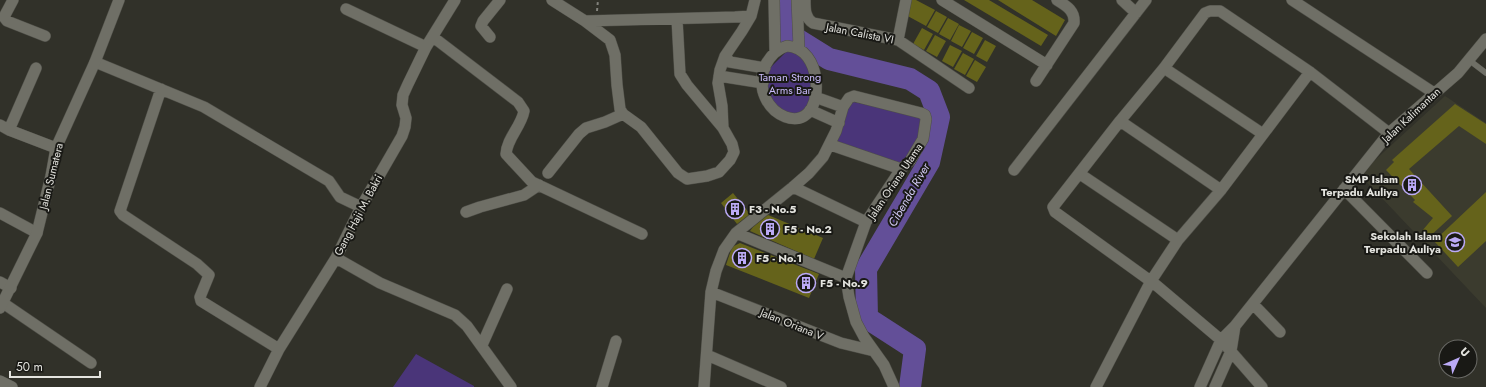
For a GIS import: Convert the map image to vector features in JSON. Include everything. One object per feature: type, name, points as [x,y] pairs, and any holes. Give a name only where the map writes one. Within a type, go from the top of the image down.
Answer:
[{"type":"street","points":[[13,0],[4,17],[7,21],[45,36]]},
{"type":"street","name":"Jalan Sumatera","points":[[1,305],[11,288],[37,233],[51,176],[56,148],[96,62],[119,0]]},
{"type":"street","name":"Gang Haji M. Bakri","points":[[260,387],[279,349],[336,258],[360,207],[402,136],[406,118],[402,105],[403,96],[426,47],[455,0]]},
{"type":"street","points":[[490,37],[481,26],[483,21],[500,0]]},
{"type":"street","points":[[552,0],[585,21],[610,40]]},
{"type":"street","points":[[722,128],[722,106],[718,84],[719,76],[725,56],[750,16],[754,0]]},
{"type":"street","points":[[774,0],[776,51]]},
{"type":"street","points":[[797,0],[799,48]]},
{"type":"street","name":"Jalan Calista VI","points":[[805,0],[806,13],[809,20],[813,23],[898,40],[969,88]]},
{"type":"street","points":[[898,40],[906,0]]},
{"type":"street","points":[[942,0],[1047,65]]},
{"type":"street","points":[[1036,81],[1074,23],[1075,17],[1073,12],[1058,0]]},
{"type":"street","points":[[1122,0],[1136,12]]},
{"type":"street","points":[[1014,170],[1146,0]]},
{"type":"street","points":[[1292,0],[1434,93]]},
{"type":"street","points":[[346,9],[426,47]]},
{"type":"street","points":[[1262,387],[1221,340],[1151,281],[1054,212],[1053,207],[1120,121],[1164,68],[1205,13],[1210,11],[1220,11],[1310,72],[1389,133]]},
{"type":"street","points":[[585,21],[735,18],[750,16]]},
{"type":"street","points":[[608,21],[610,40],[615,55],[618,101],[623,114],[641,128],[678,173],[687,179],[707,176],[719,172],[730,160],[734,152],[732,144],[722,128],[687,85],[680,74],[677,19]]},
{"type":"street","points":[[433,37],[518,102],[524,111],[523,118],[506,146],[506,154],[532,182],[642,234]]},
{"type":"street","name":"Jalan Kalimantan","points":[[1200,387],[1221,340],[1253,304],[1389,133],[1458,73],[1486,39]]},
{"type":"street","points":[[787,46],[799,48],[812,65],[815,76],[815,97],[810,110],[802,117],[795,119],[781,116],[769,103],[765,93],[763,82],[764,68],[769,58],[776,51],[787,46]]},
{"type":"street","points":[[725,56],[730,62],[764,68]]},
{"type":"street","points":[[96,62],[204,107],[329,181],[340,197],[360,207]]},
{"type":"street","points":[[36,68],[4,128],[56,148]]},
{"type":"street","points":[[1164,68],[1263,134]]},
{"type":"street","points":[[1096,387],[1151,281],[1178,240],[1221,190],[1310,72]]},
{"type":"street","points":[[719,76],[763,82]]},
{"type":"street","points":[[161,89],[120,211],[123,215],[205,270],[208,275],[208,279],[200,297],[201,301],[279,349]]},
{"type":"street","name":"Jalan Oriana Utama","points":[[843,107],[849,98],[854,96],[925,115],[926,124],[923,140],[910,161],[901,169],[866,222],[846,278],[849,297],[856,322],[884,365],[894,387]]},
{"type":"street","points":[[704,387],[711,292],[716,270],[724,250],[736,233],[794,187],[809,173],[823,157],[831,144],[843,107],[815,97]]},
{"type":"street","points":[[810,110],[839,123]]},
{"type":"street","points":[[548,173],[578,134],[586,128],[623,114]]},
{"type":"street","points":[[1120,121],[1221,190]]},
{"type":"street","points":[[831,144],[901,169]]},
{"type":"street","points":[[1080,174],[1178,240]]},
{"type":"street","points":[[466,212],[480,206],[524,196],[539,185]]},
{"type":"street","points":[[794,187],[866,222]]},
{"type":"street","points":[[1344,189],[1427,273]]},
{"type":"street","points":[[0,213],[37,233]]},
{"type":"street","points":[[736,233],[846,278]]},
{"type":"street","points":[[336,258],[380,283],[455,315],[467,326],[482,345],[511,387]]},
{"type":"street","points":[[0,282],[11,288]]},
{"type":"street","points":[[482,345],[508,289]]},
{"type":"street","name":"Jalan Oriana V","points":[[711,292],[841,343],[874,351]]},
{"type":"street","points":[[1253,304],[1280,332]]},
{"type":"street","points":[[1,305],[91,363]]},
{"type":"street","points":[[1215,387],[1231,351],[1235,326]]},
{"type":"street","points":[[602,387],[616,341]]},
{"type":"street","points":[[707,355],[781,387]]},
{"type":"street","points":[[0,381],[12,387]]},
{"type":"lane","points":[[1469,60],[1486,73]]},
{"type":"shaded area","name":"Sekolah Islam Terpadu Auliya","points":[[1445,96],[1486,123],[1486,308],[1362,177],[1373,162]]},
{"type":"green space","name":"Taman Strong Arms Bar","points":[[791,47],[807,57],[815,97],[795,119],[775,111],[763,75]]},
{"type":"green space","points":[[850,101],[923,117],[921,139],[900,167],[833,143]]},
{"type":"green space","points":[[416,354],[474,386],[474,387],[393,387]]},
{"type":"building","points":[[911,0],[916,0],[935,10],[926,26],[904,14]]},
{"type":"building","points":[[964,0],[989,0],[1048,35],[1041,46]]},
{"type":"building","points":[[998,0],[1032,0],[1065,20],[1056,36]]},
{"type":"building","points":[[936,11],[947,17],[938,33],[927,27]]},
{"type":"building","points":[[948,18],[959,24],[950,40],[939,34]]},
{"type":"building","points":[[959,25],[971,31],[962,47],[951,41]]},
{"type":"building","points":[[922,28],[933,34],[924,50],[913,44]]},
{"type":"building","points":[[972,32],[983,38],[974,54],[963,48]]},
{"type":"building","points":[[935,35],[946,41],[937,57],[926,51]]},
{"type":"building","points":[[985,40],[996,46],[987,62],[976,56]]},
{"type":"building","points":[[950,45],[962,51],[953,67],[942,61]]},
{"type":"building","points":[[963,53],[974,59],[965,75],[954,69]]},
{"type":"building","points":[[975,60],[986,67],[977,82],[966,76]]},
{"type":"building","name":"SMP Islam Terpadu Auliya","points":[[1455,104],[1486,124],[1486,144],[1459,126],[1409,169],[1452,216],[1428,238],[1422,231],[1433,218],[1413,202],[1415,200],[1386,170],[1394,162],[1392,160]]},
{"type":"building","points":[[1486,192],[1486,241],[1458,267],[1434,241]]},
{"type":"building","name":"F3 - No.5","points":[[733,193],[750,214],[737,224],[721,203]]},
{"type":"building","points":[[768,215],[823,238],[814,259],[750,231]]},
{"type":"building","points":[[740,243],[819,274],[809,298],[726,265],[732,247]]},
{"type":"waterway","name":"Cibenda River","points":[[783,0],[784,31],[829,59],[910,79],[929,91],[939,117],[929,162],[866,269],[867,318],[915,349],[910,387]]},
{"type":"place","name":"SMP Islam Terpadu Auliya","points":[[1412,185]]},
{"type":"place","name":"F3 - No.5","points":[[735,209]]},
{"type":"place","name":"F5 - No.2","points":[[770,229]]},
{"type":"place","name":"Sekolah Islam Terpadu Auliya","points":[[1455,242]]},
{"type":"place","name":"F5 - No.1","points":[[742,258]]},
{"type":"place","name":"F5 - No.9","points":[[806,283]]}]
